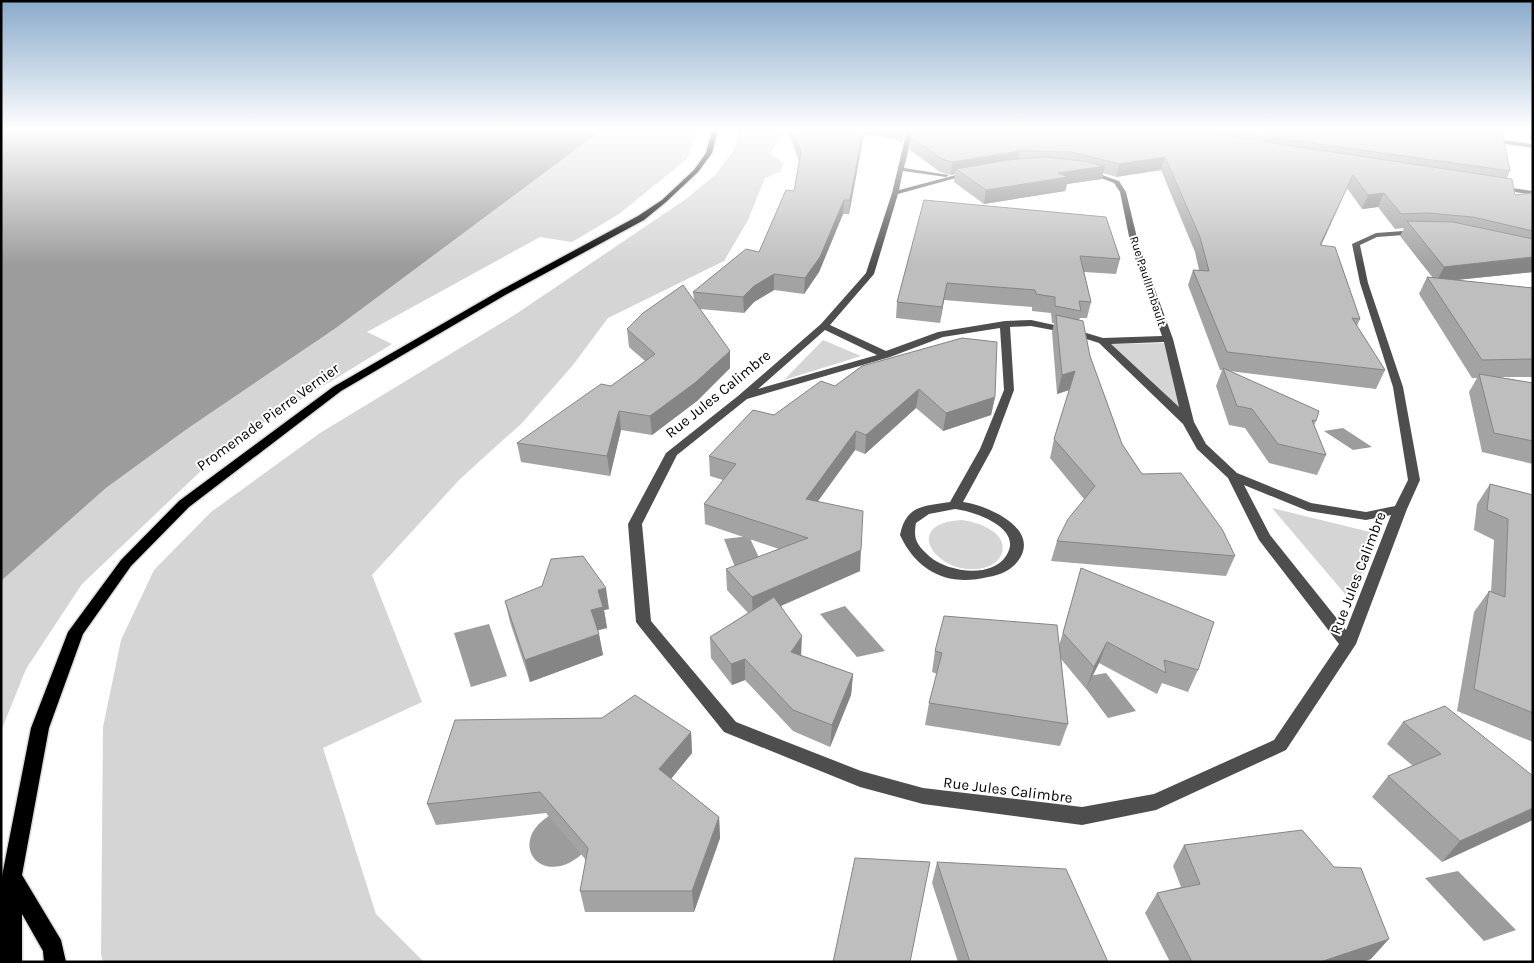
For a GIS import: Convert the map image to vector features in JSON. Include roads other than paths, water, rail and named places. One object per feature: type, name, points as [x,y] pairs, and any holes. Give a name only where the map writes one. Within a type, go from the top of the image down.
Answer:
[{"type":"main road","name":"Promenade Pierre Vernier","points":[[10,962],[12,876],[40,728],[76,632],[126,563],[184,504],[337,389],[504,292],[641,218],[664,201],[692,175]]},
{"type":"main road","points":[[12,876],[53,948],[56,962]]},
{"type":"street","name":"Rue Jules Calimbre","points":[[899,175],[870,274],[824,326],[742,398],[672,453],[636,524],[644,622],[730,728],[860,779],[923,796],[1082,816],[1156,802],[1280,745],[1348,644],[1400,509],[1414,480],[1398,387],[1364,283],[1356,244],[1376,235],[1396,232],[1430,233]]},
{"type":"street","points":[[945,175],[953,176]]},
{"type":"street","points":[[895,193],[959,175]]},
{"type":"street","name":"Rue Paul Imbault","points":[[1099,175],[1117,182],[1123,192],[1134,246],[1168,339],[1188,422],[1201,446],[1233,476],[1264,537],[1348,644]]},
{"type":"street","points":[[1493,187],[1533,193]]},
{"type":"street","name":"Rue Paul Imbault","points":[[742,398],[886,355],[941,334],[1005,324],[1031,323],[1070,330],[1102,341],[1168,339]]},
{"type":"street","points":[[955,505],[986,449],[1009,390],[1005,324]]},
{"type":"street","points":[[824,326],[886,355]]},
{"type":"street","name":"Rue Paul Imbault","points":[[1102,341],[1188,422]]},
{"type":"street","name":"Rue Paul Imbault","points":[[1233,476],[1308,507],[1366,516],[1400,509]]},
{"type":"street","points":[[955,505],[972,507],[989,513],[1002,521],[1012,532],[1017,544],[1015,556],[1007,565],[994,572],[976,576],[957,575],[938,570],[923,561],[912,550],[906,538],[907,527],[913,517],[924,510],[938,506],[955,505]]}]
